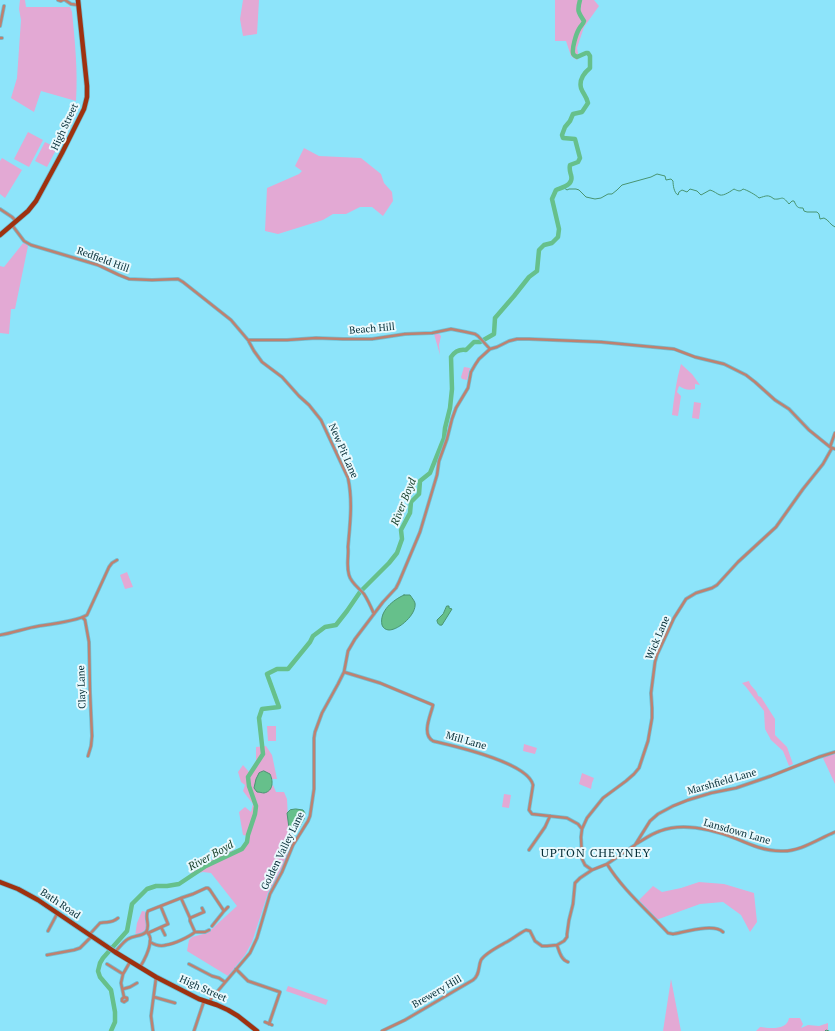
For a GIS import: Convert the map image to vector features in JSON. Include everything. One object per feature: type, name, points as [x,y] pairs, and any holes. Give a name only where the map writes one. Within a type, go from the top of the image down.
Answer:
[{"type":"main road","name":"High Street","points":[[0,235],[28,211],[36,201],[73,132],[86,104],[87,79],[78,3]]},
{"type":"main road","name":"Bath Road","points":[[0,882],[30,895],[114,952]]},
{"type":"main road","points":[[114,952],[140,967]]},
{"type":"main road","name":"High Street","points":[[140,967],[156,977],[228,1010],[257,1031]]},
{"type":"street","points":[[58,0],[64,0],[71,4],[78,3]]},
{"type":"street","points":[[1,27],[5,10],[4,6]]},
{"type":"street","points":[[0,209],[12,217],[16,222]]},
{"type":"street","name":"Redfield Hill","points":[[12,226],[24,241],[31,245],[98,266],[119,276],[141,280],[178,279],[231,320],[248,340]]},
{"type":"street","name":"Beach Hill","points":[[248,340],[316,338],[372,339],[405,334],[432,333],[451,329],[478,336],[490,349]]},
{"type":"street","points":[[490,349],[517,339],[602,342],[674,349],[695,357],[724,364],[746,375],[756,382],[775,400],[789,409],[809,430],[832,448]]},
{"type":"street","name":"New Pit Lane","points":[[248,340],[262,362],[288,383],[321,420],[346,474],[350,485],[351,502],[347,566],[350,578],[363,593],[374,614]]},
{"type":"street","name":"Golden Valley Lane","points":[[210,1002],[253,947],[270,894],[282,872],[293,845],[308,821],[314,789],[315,732],[322,713],[344,672],[350,647],[360,631],[396,588],[399,582],[420,532],[452,418],[466,391],[471,372],[479,359],[490,349]]},
{"type":"street","name":"Wick Lane","points":[[582,829],[588,818],[603,798],[626,781],[639,768],[648,741],[652,718],[651,693],[655,662],[667,633],[686,599],[696,593],[712,588],[716,585],[738,562],[776,527],[823,464],[832,448],[835,433]]},
{"type":"street","points":[[0,635],[83,618],[89,612],[109,567],[117,560]]},
{"type":"street","name":"Clay Lane","points":[[83,618],[85,620],[89,642],[92,736],[88,756]]},
{"type":"street","name":"Mill Lane","points":[[344,672],[380,683],[433,705],[428,723],[428,736],[430,739],[480,753],[506,763],[527,775],[532,781],[533,785],[529,810],[532,814],[567,818],[578,824],[582,829]]},
{"type":"street","name":"Marshfield Lane","points":[[607,864],[635,845],[650,821],[658,814],[673,806],[711,793],[736,788],[771,776],[819,756],[835,752]]},
{"type":"street","points":[[530,850],[545,827],[550,816]]},
{"type":"street","name":"Lansdown Lane","points":[[635,845],[659,831],[683,827],[696,828],[726,835],[767,850],[782,851],[794,850],[835,832]]},
{"type":"street","points":[[582,829],[582,859],[585,865],[592,870]]},
{"type":"street","points":[[568,962],[562,957],[557,945],[564,941],[567,937],[575,883],[592,870],[607,864],[627,892],[668,933],[673,934],[708,927],[719,928],[724,932]]},
{"type":"street","points":[[140,967],[144,961],[150,942],[147,932],[148,928],[146,914],[148,911],[208,888],[224,911]]},
{"type":"street","points":[[181,898],[195,932]]},
{"type":"street","points":[[114,952],[128,939],[168,924],[161,907]]},
{"type":"street","points":[[212,926],[228,907]]},
{"type":"street","points":[[190,918],[204,912],[202,908]]},
{"type":"street","points":[[48,931],[57,913]]},
{"type":"street","points":[[47,955],[80,948],[100,923],[114,921],[118,918]]},
{"type":"street","points":[[161,927],[165,936]]},
{"type":"street","points":[[150,942],[154,945],[164,946],[189,937],[195,932],[205,932],[209,930]]},
{"type":"street","name":"Brewery Hill","points":[[382,1031],[405,1020],[474,980],[479,972],[482,960],[487,954],[526,930],[530,931],[535,941],[542,946],[557,945]]},
{"type":"street","points":[[124,997],[123,989],[120,983],[130,962]]},
{"type":"street","points":[[107,964],[123,974]]},
{"type":"street","points":[[189,964],[225,982]]},
{"type":"street","points":[[236,969],[248,981],[280,992],[270,1024],[265,1022]]},
{"type":"street","points":[[153,1031],[151,1016],[156,977]]},
{"type":"street","points":[[123,989],[137,983]]},
{"type":"street","points":[[154,997],[175,1003]]},
{"type":"street","points":[[194,1031],[204,1000]]},
{"type":"shaded area","points":[[20,0],[25,0],[26,7],[70,7],[72,12],[76,56],[76,101],[41,91],[34,112],[11,98],[17,78],[21,20],[19,9]]},
{"type":"shaded area","points":[[243,0],[259,0],[257,34],[243,36],[240,19]]},
{"type":"shaded area","points":[[555,0],[594,0],[599,6],[584,27],[577,48],[577,60],[571,56],[566,41],[555,41]]},
{"type":"shaded area","points":[[28,132],[43,140],[29,167],[14,159]]},
{"type":"shaded area","points":[[45,142],[57,148],[47,167],[35,161]]},
{"type":"shaded area","points":[[304,148],[319,156],[361,158],[381,174],[384,183],[392,192],[393,201],[383,216],[372,207],[360,207],[346,214],[333,214],[323,220],[278,234],[265,231],[267,188],[299,174],[302,171],[295,166]]},
{"type":"shaded area","points":[[2,158],[22,170],[5,198],[0,194],[0,161]]},
{"type":"shaded area","points":[[24,242],[28,246],[15,309],[11,309],[9,334],[0,333],[0,266],[4,267]]},
{"type":"shaded area","points":[[440,332],[439,334],[441,336],[439,345],[440,355],[434,334]]},
{"type":"shaded area","points":[[681,364],[692,374],[700,385],[695,384],[695,389],[690,390],[679,386],[677,392],[681,396],[678,416],[672,415],[676,383]]},
{"type":"shaded area","points":[[464,367],[470,368],[467,380],[462,379],[461,377]]},
{"type":"shaded area","points":[[694,402],[701,403],[699,419],[692,418]]},
{"type":"shaded area","points":[[127,572],[133,587],[125,589],[120,575]]},
{"type":"shaded area","points":[[404,595],[410,595],[414,601],[415,607],[413,612],[406,621],[398,627],[389,630],[384,628],[382,626],[382,620],[385,611],[391,603]]},
{"type":"shaded area","points":[[447,606],[452,609],[442,625],[440,625],[437,620],[443,614]]},
{"type":"shaded area","points":[[749,681],[775,719],[775,735],[787,747],[793,764],[789,766],[783,751],[771,740],[765,729],[764,711],[742,683]]},
{"type":"shaded area","points":[[267,726],[276,726],[276,741],[268,741]]},
{"type":"shaded area","points":[[524,744],[537,748],[535,754],[523,751]]},
{"type":"shaded area","points":[[266,746],[272,755],[277,779],[272,779],[270,774],[269,790],[273,785],[276,792],[284,792],[287,799],[289,837],[295,838],[281,871],[268,893],[252,942],[245,955],[228,976],[187,951],[189,940],[192,937],[207,933],[237,906],[211,873],[203,872],[192,875],[191,873],[222,855],[242,849],[247,842],[248,836],[243,835],[239,812],[245,807],[251,812],[253,804],[243,791],[245,785],[241,782],[238,772],[243,765],[249,772],[256,762],[256,747]]},
{"type":"shaded area","points":[[835,753],[835,784],[822,756]]},
{"type":"shaded area","points":[[264,771],[270,774],[272,779],[271,788],[264,793],[257,792],[254,788],[256,779],[259,773]]},
{"type":"shaded area","points":[[582,773],[594,778],[591,789],[579,784]]},
{"type":"shaded area","points":[[504,794],[511,795],[509,808],[502,807]]},
{"type":"shaded area","points":[[290,810],[303,810],[305,813],[304,819],[299,828],[289,828],[287,813]]},
{"type":"shaded area","points":[[699,882],[724,884],[754,893],[757,922],[750,932],[741,915],[723,902],[700,904],[656,920],[639,900],[653,886],[662,892]]},
{"type":"shaded area","points":[[142,911],[147,912],[149,931],[147,933],[135,936],[137,923]]},
{"type":"shaded area","points":[[671,979],[681,1031],[663,1031]]},
{"type":"shaded area","points":[[288,986],[328,1000],[326,1005],[286,991]]},
{"type":"shaded area","points":[[789,1018],[800,1018],[803,1024],[801,1028],[808,1025],[819,1026],[828,1023],[828,1031],[756,1031],[760,1027],[781,1027],[788,1022]]},
{"type":"waterway","name":"River Boyd","points":[[111,1031],[115,1022],[115,1012],[111,990],[100,977],[98,971],[103,958],[127,931],[132,904],[147,889],[156,886],[179,884],[206,866],[242,849],[247,842],[256,806],[249,786],[248,777],[263,754],[259,718],[262,709],[279,707],[267,674],[277,669],[288,669],[310,642],[313,636],[325,627],[336,625],[360,592],[397,553],[402,539],[401,530],[410,513],[411,502],[419,494],[420,481],[430,473],[444,438],[452,389],[451,357],[458,351],[466,350],[474,342],[480,342],[494,334],[495,318],[529,277],[537,271],[539,250],[544,245],[552,243],[558,237],[559,229],[552,199],[556,190],[565,187],[571,181],[570,165],[578,162],[580,158],[575,139],[563,138],[562,135],[573,114],[582,112],[588,103],[582,90],[581,82],[582,77],[590,68],[590,56],[586,53],[577,57],[573,53],[579,28],[584,21],[579,11],[580,0]]},
{"type":"waterway","points":[[563,187],[567,190],[579,190],[586,197],[595,199],[612,194],[622,185],[657,174],[665,176],[666,180],[671,179],[678,195],[682,190],[687,192],[690,189],[697,191],[701,195],[710,190],[722,195],[734,189],[739,191],[743,189],[759,198],[767,196],[774,199],[783,198],[789,204],[794,201],[797,207],[803,208],[804,211],[807,212],[817,212],[820,219],[826,219],[835,227]]},
{"type":"waterway","points":[[825,1031],[829,1031]]},
{"type":"district","name":"UPTON CHEYNEY","points":[[596,854]]}]
